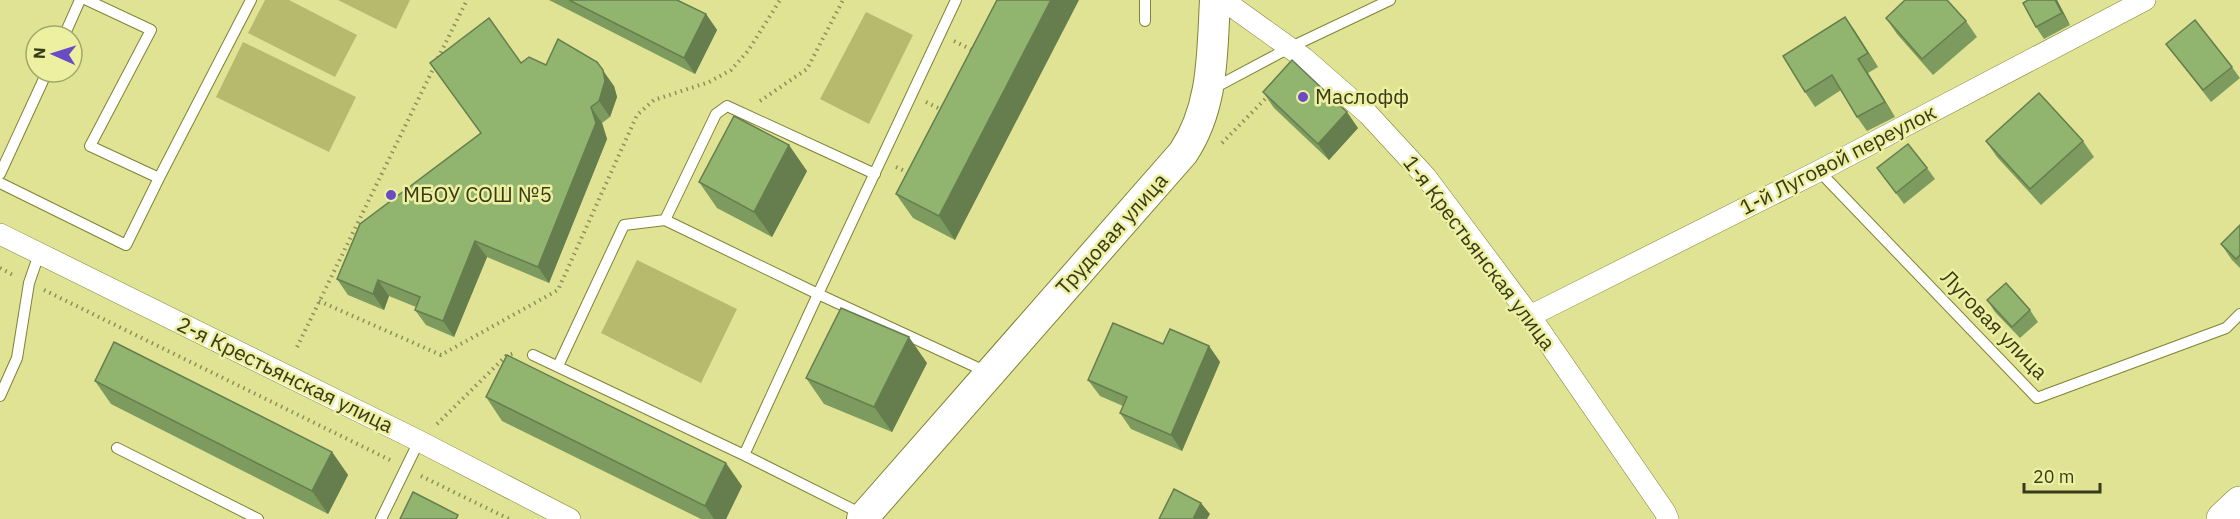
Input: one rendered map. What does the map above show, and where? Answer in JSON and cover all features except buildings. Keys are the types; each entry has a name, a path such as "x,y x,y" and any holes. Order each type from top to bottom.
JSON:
{"highway":[{"path":"2223,519 2240,503"}],"main road":[{"name":"Трудовая улица","path":"864,517 1184,153 1200,122 1208,90 1215,0"}],"street":[{"name":"1-я Крестьянская улица","path":"1223,0 1291,47 1368,114 1426,177 1530,316 1668,519"},
{"name":"1-й Луговой переулок","path":"1530,316 1819,171 2145,0"},
{"name":"2-я Крестьянская улица","path":"0,234 419,441 570,519"}],"lane":[{"path":"69,24 80,0"},
{"path":"87,0 151,30 90,146 159,178"},
{"path":"0,183 126,245 251,0"},
{"path":"744,454 956,0"},
{"path":"1145,0 1145,21"},
{"path":"1208,90 1390,0"},
{"path":"0,174 41,84"},
{"path":"665,220 716,114 727,106 875,174"},
{"name":"Луговая улица","path":"1819,171 2037,398 2226,328 2240,314"},
{"path":"558,366 624,225 665,220 989,373"},
{"path":"0,396 17,358 29,283 39,254"},
{"path":"533,355 744,454 864,517"},
{"path":"381,519 419,441"},
{"path":"117,448 258,519"}],"path":[{"path":"297,347 467,0"},
{"path":"319,301 441,355 558,290 638,115 654,100 709,82 731,70 748,51 780,0"},
{"path":"759,101 807,69 843,0"},
{"path":"941,34 983,56"},
{"path":"912,94 953,116"},
{"path":"882,159 920,180"},
{"path":"0,268 509,519"},
{"path":"419,441 506,356 522,350 533,355"}],"green space":[{"path":"265,0 289,0 357,35 335,77 248,33"},
{"path":"338,0 410,0 396,29"},
{"path":"866,12 913,35 869,124 820,99"},
{"path":"243,42 356,97 329,152 216,97"},
{"path":"637,260 737,309 701,383 601,333"}],"place":[{"name":"Маслофф","path":"1303,97"},
{"name":"МБОУ СОШ №5","path":"391,195"}]}
